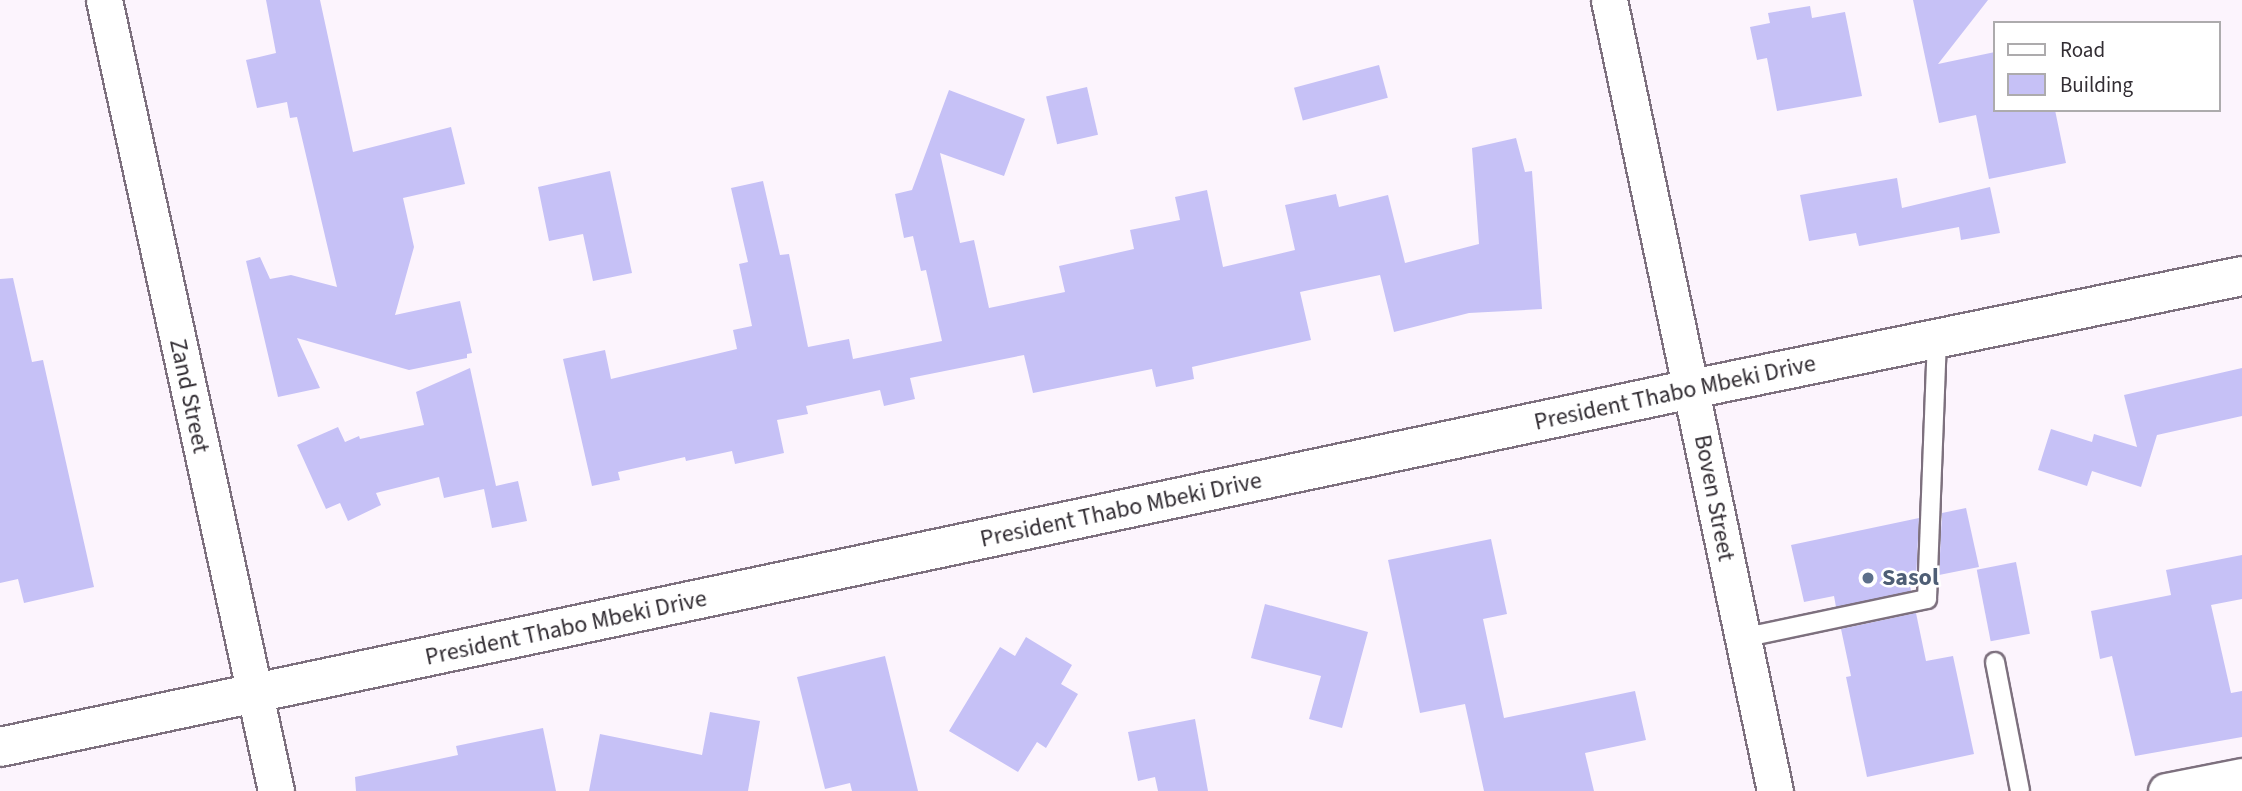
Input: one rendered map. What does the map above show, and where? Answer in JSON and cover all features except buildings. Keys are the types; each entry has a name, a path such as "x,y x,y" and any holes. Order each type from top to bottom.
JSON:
{"street":[{"name":"Zand Street","path":"104,0 276,791"},
{"name":"Boven Street","path":"1609,0 1775,791"},
{"name":"President Thabo Mbeki Drive","path":"0,747 1692,388 2242,276"},
{"path":"2166,791 2242,776"}],"lane":[{"path":"1742,638 1927,599 1937,339"},
{"path":"1995,662 2020,791"}],"place":[{"name":"Sasol","path":"1868,578"}]}
